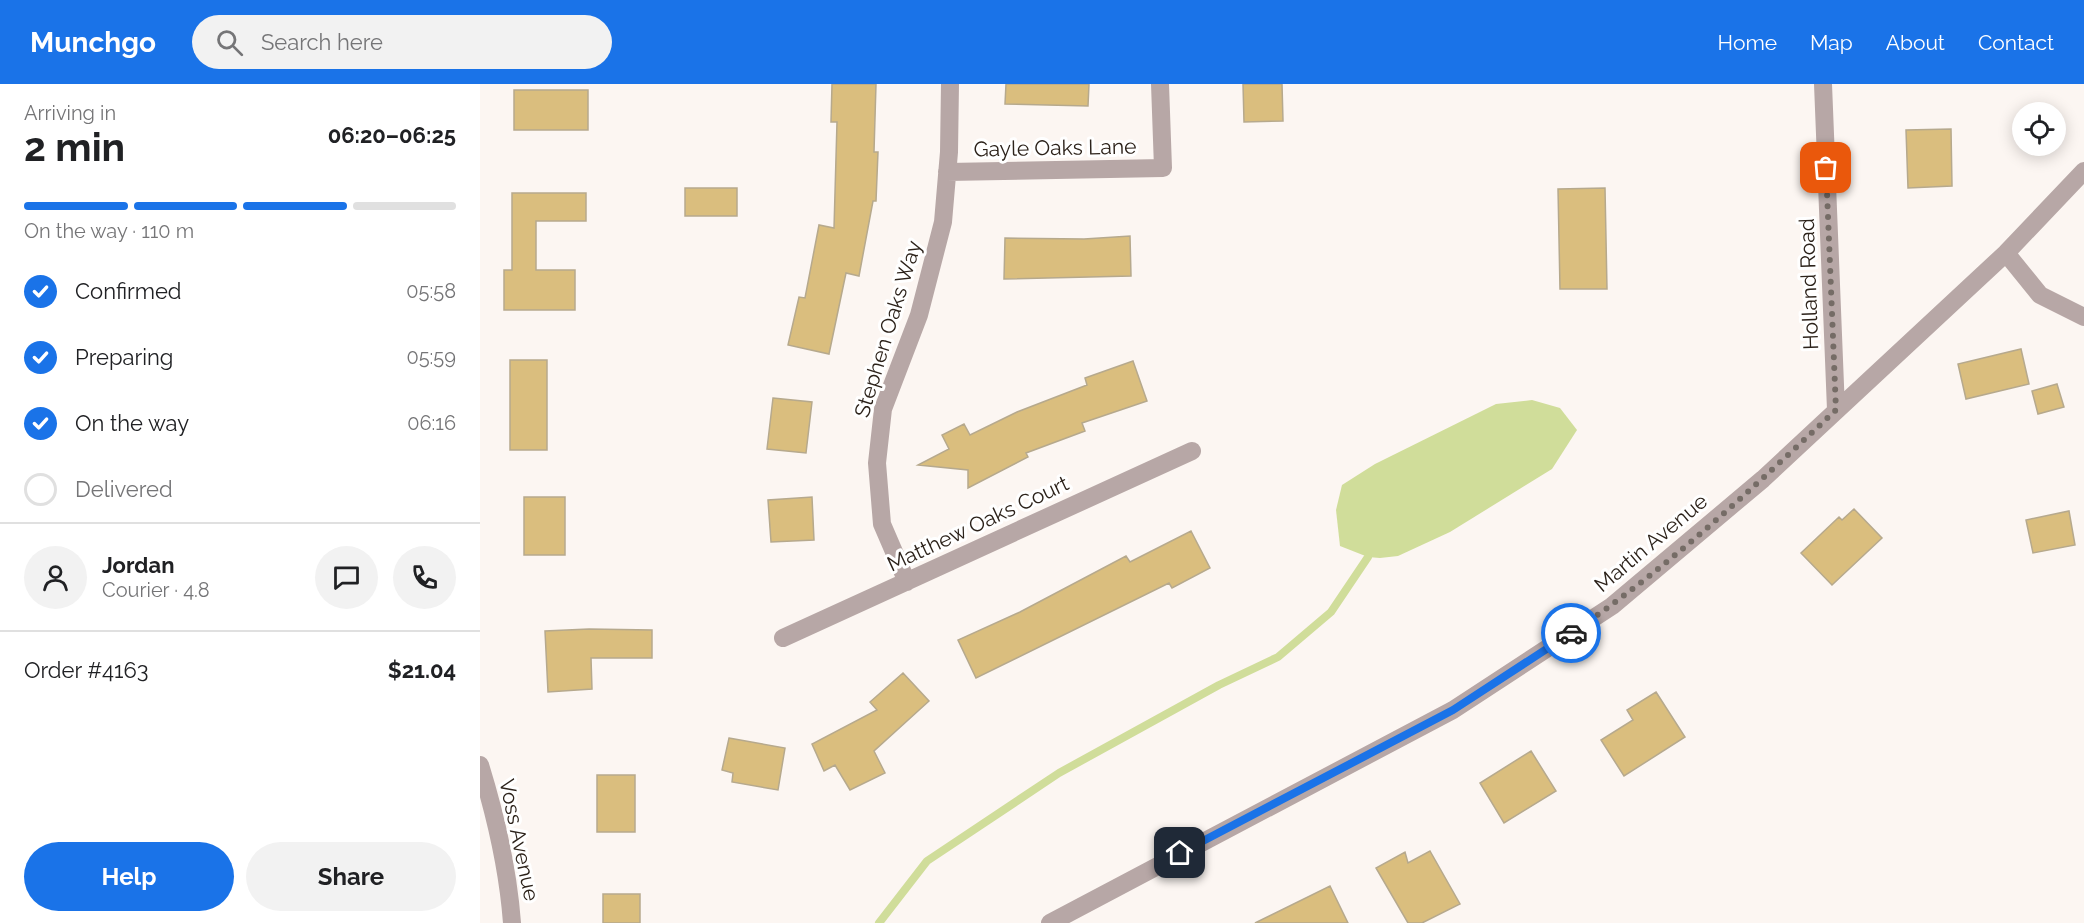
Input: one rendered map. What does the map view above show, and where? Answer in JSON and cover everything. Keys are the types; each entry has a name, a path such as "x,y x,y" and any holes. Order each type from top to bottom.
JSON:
{"street":[{"name":"Stephen Oaks Way","path":"907,582 882,524 877,463 883,409 919,315 943,222 950,84"},
{"name":"Gayle Oaks Lane","path":"947,172 1163,168 1160,84"},
{"name":"Holland Road","path":"1823,84 1836,410"},
{"name":"Martin Avenue","path":"1050,923 1453,710 1612,606 1764,479 2006,253 2084,171"},
{"path":"2006,253 2040,295 2084,317"},
{"name":"Matthew Oaks Court","path":"783,639 1192,451"},
{"name":"Voss Avenue","path":"480,765 491,801 509,884 512,923"}],"shaded area":[{"path":"1532,400 1560,408 1577,430 1552,469 1450,532 1398,556 1368,557 1340,546 1336,510 1342,485 1375,464 1496,404"}],"building":[{"path":"832,84 876,84 874,152 878,152 876,201 873,201 859,276 846,273 829,354 788,345 799,297 805,298 819,225 834,228 837,122 831,122"},
{"path":"1006,84 1089,84 1088,106 1005,104"},
{"path":"1243,84 1282,84 1283,121 1244,122"},
{"path":"514,90 588,90 588,130 514,130"},
{"path":"1951,129 1952,186 1908,188 1906,130"},
{"path":"685,188 737,188 737,216 685,216"},
{"path":"1605,188 1607,289 1560,289 1558,189"},
{"path":"512,193 586,193 586,221 536,221 536,270 575,270 575,310 504,310 504,270 512,270"},
{"path":"1130,236 1131,276 1004,279 1005,238 1084,239"},
{"path":"2021,349 2029,384 1966,399 1958,364"},
{"path":"510,360 547,360 547,450 510,450"},
{"path":"1133,361 1147,401 1082,423 1085,431 1026,453 1028,457 968,488 968,470 918,465 949,449 942,435 964,424 970,435 1017,412 1087,385 1085,378"},
{"path":"2057,384 2064,407 2038,414 2032,391"},
{"path":"773,398 812,402 806,453 767,449"},
{"path":"524,497 565,497 565,555 524,555"},
{"path":"812,497 814,540 771,542 768,500"},
{"path":"1854,509 1882,538 1832,585 1801,553 1839,517 1842,520"},
{"path":"2069,511 2075,545 2033,553 2026,520"},
{"path":"1191,531 1210,568 1172,588 1169,583 976,678 958,640 1020,612 1126,556 1130,562"},
{"path":"652,630 652,658 591,658 592,689 548,692 545,631"},
{"path":"903,673 929,701 874,751 885,773 850,790 835,765 824,771 812,744 877,710 870,702"},
{"path":"1656,692 1685,737 1624,776 1601,740 1633,720 1627,710"},
{"path":"729,738 785,748 778,790 732,782 733,773 722,770"},
{"path":"1531,751 1556,791 1504,823 1480,783"},
{"path":"597,775 635,775 635,832 597,832"},
{"path":"1430,851 1460,904 1422,923 1408,923 1376,868 1405,852 1408,863"},
{"path":"1330,886 1348,923 1255,923"},
{"path":"603,894 640,894 640,923 603,923"}],"waterway":[{"path":"879,923 927,861 1059,773 1219,685 1278,657 1331,612 1368,557"}],"way so far":[{"path":"1571,633 1612,606 1764,479 1836,410 1826,168"}],"route":[{"path":"1180,853 1453,710 1571,633"}]}
